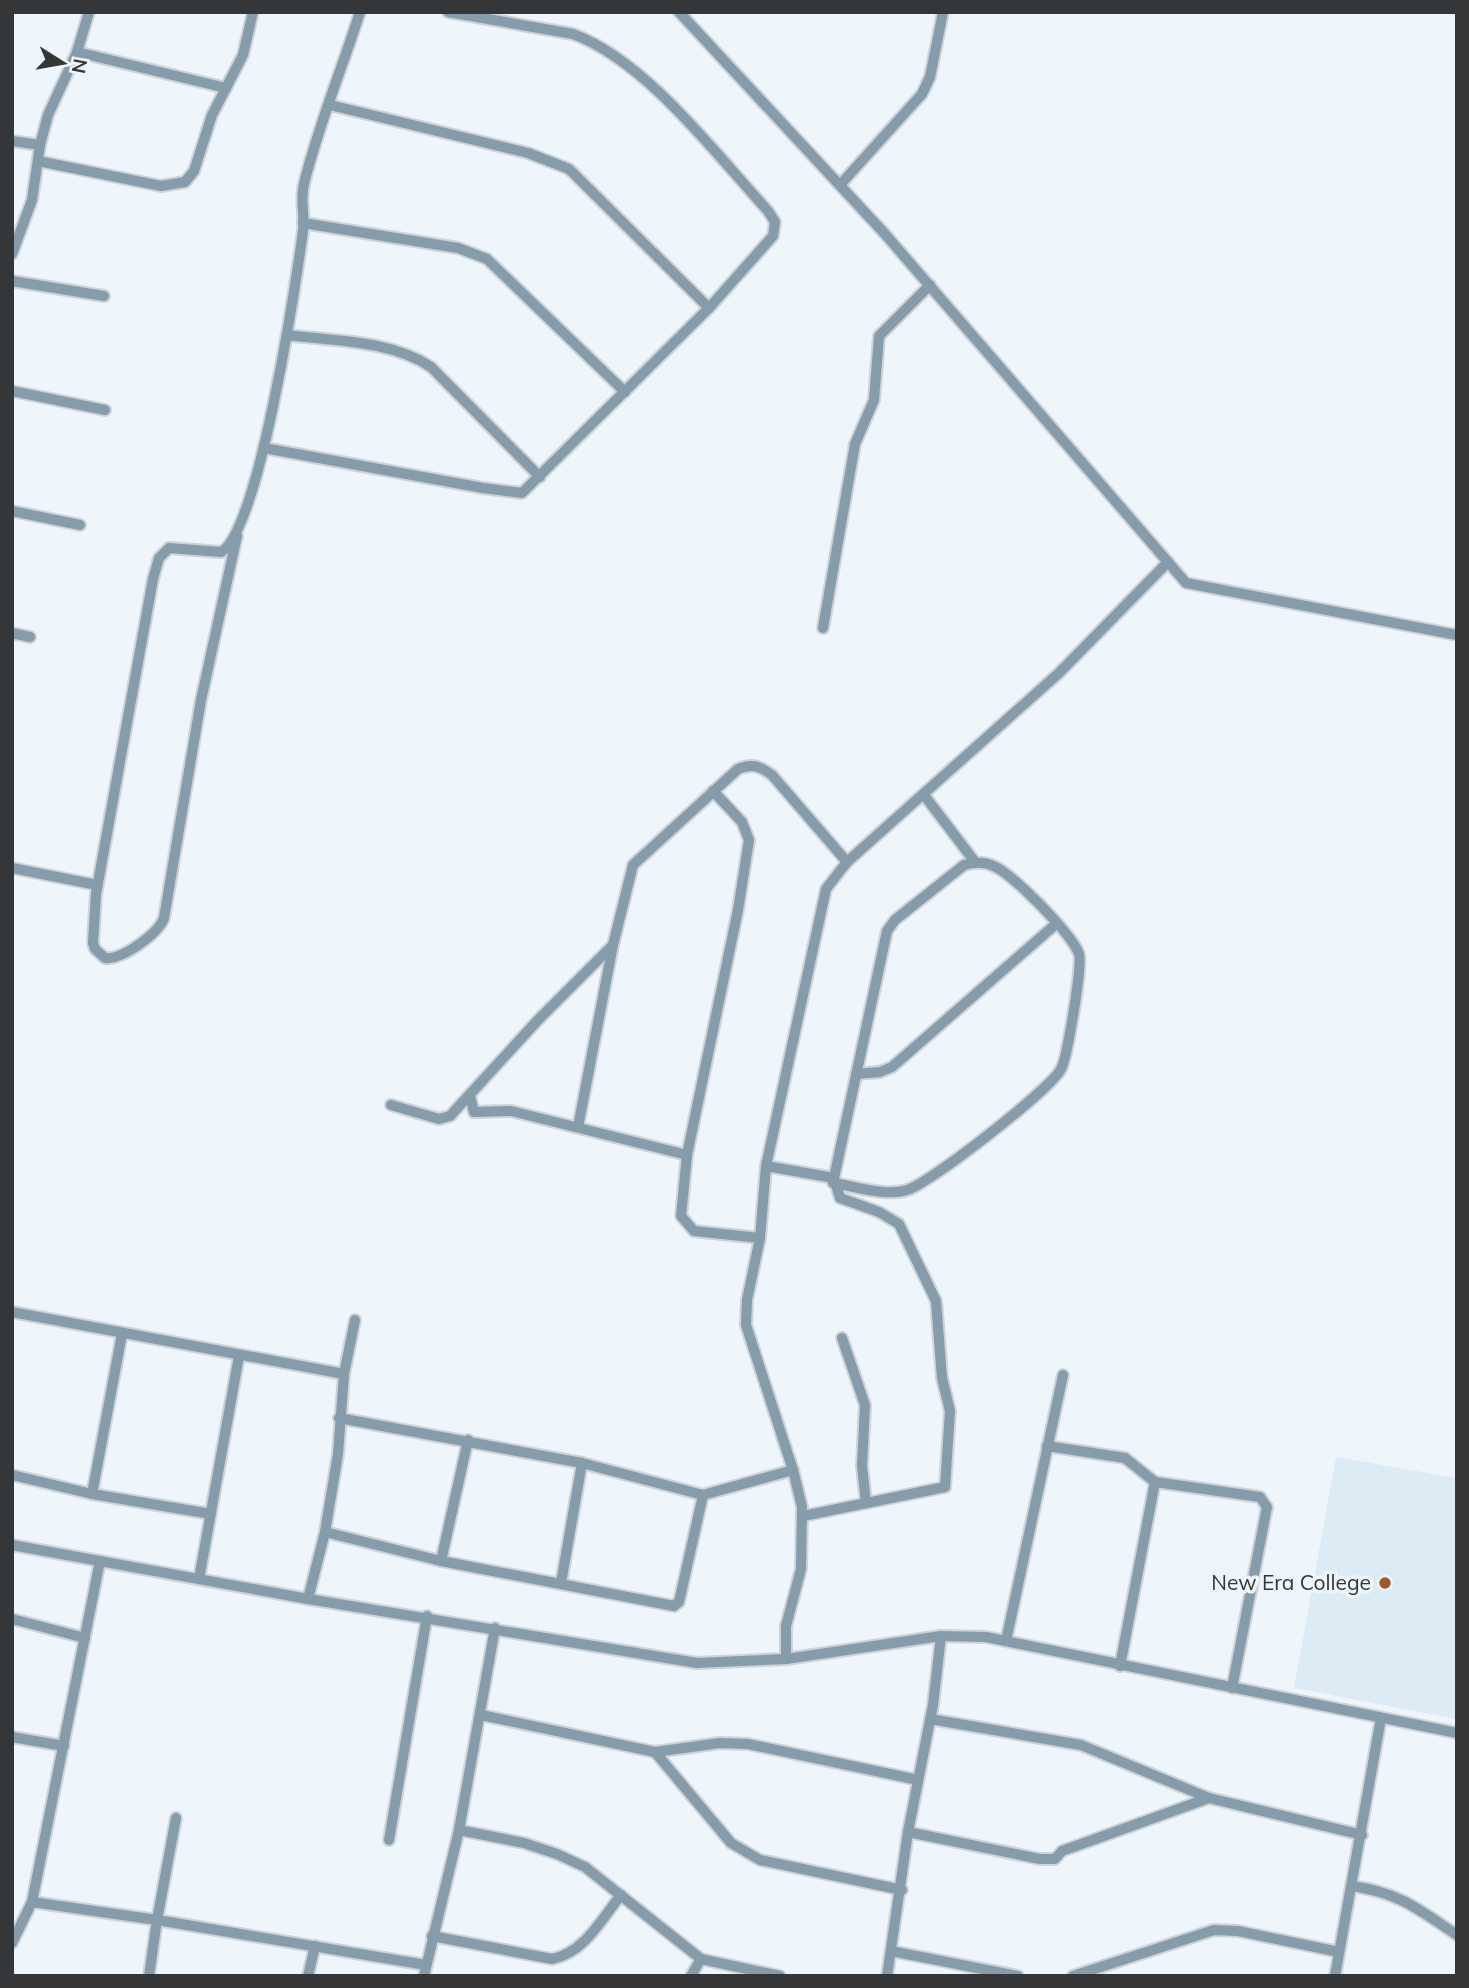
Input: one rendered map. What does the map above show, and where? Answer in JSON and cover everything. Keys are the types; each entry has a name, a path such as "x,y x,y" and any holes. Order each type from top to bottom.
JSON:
{"street":[{"path":"12,254 32,200 40,145 48,115 77,52 89,12"},
{"path":"38,161 161,186 185,183 194,171 212,115 243,55 253,12"},
{"path":"237,536 221,552 175,546 159,558 145,618 97,885 93,943 101,956 110,959 121,955 162,923 201,700 237,536 264,447 287,334 303,223 304,183 360,12"},
{"path":"264,447 515,494 522,493 709,308 774,236 775,222 768,211 650,84 592,41 554,29 448,12"},
{"path":"679,12 930,285 1186,583 1457,635"},
{"path":"840,185 922,94 930,77 943,12"},
{"path":"77,52 226,88"},
{"path":"330,105 528,153 569,169 709,308"},
{"path":"12,141 40,145"},
{"path":"303,223 458,248 487,259 625,392"},
{"path":"12,281 104,296"},
{"path":"824,628 855,444 874,400 879,336 930,285"},
{"path":"287,334 395,350 415,357 431,367 540,477"},
{"path":"12,391 105,410"},
{"path":"12,511 80,525"},
{"path":"786,1659 786,1626 801,1569 803,1516 793,1470 746,1325 747,1300 760,1238 766,1166 826,889 847,862 1059,673 1168,562"},
{"path":"12,633 30,637"},
{"path":"578,1127 613,945 633,865 738,769 748,765 764,769 772,775 847,862"},
{"path":"713,791 742,822 749,840 738,910 687,1155 681,1216 694,1231 760,1238"},
{"path":"924,794 975,862"},
{"path":"766,1166 833,1180 898,1192 909,1190 998,1128 1058,1073 1063,1066 1081,961 1079,951 1042,905 1001,868 975,862 952,873 895,920 887,931 833,1180 840,1199 892,1217 906,1237 936,1301 942,1378 950,1411 945,1487 803,1516"},
{"path":"12,868 97,885"},
{"path":"856,1074 880,1072 892,1067 1055,924"},
{"path":"391,1105 444,1119 470,1096 538,1020 613,945"},
{"path":"470,1096 474,1112 511,1111 687,1155"},
{"path":"13,1314 344,1374"},
{"path":"308,1599 325,1532 337,1463 344,1374 355,1320"},
{"path":"92,1494 122,1334"},
{"path":"842,1338 865,1405 862,1466 866,1503"},
{"path":"200,1579 239,1356"},
{"path":"1006,1642 1063,1375"},
{"path":"340,1418 582,1463 703,1496 793,1470"},
{"path":"441,1561 468,1440"},
{"path":"1047,1446 1125,1458 1155,1482 1260,1497 1266,1503 1232,1688"},
{"path":"561,1583 582,1463"},
{"path":"12,1475 92,1494 211,1514"},
{"path":"1120,1666 1155,1482"},
{"path":"325,1532 441,1561 676,1606 703,1496"},
{"path":"12,1545 308,1599 427,1616 697,1662 786,1659 941,1636 976,1636 1457,1733"},
{"path":"13,1938 32,1902 100,1561"},
{"path":"389,1840 427,1616"},
{"path":"12,1619 85,1638"},
{"path":"32,1902 315,1946 425,1970 459,1830 495,1628"},
{"path":"887,1976 902,1890 908,1832 930,1719 941,1636"},
{"path":"481,1715 655,1752 720,1743 748,1744 918,1780"},
{"path":"1335,1976 1381,1718"},
{"path":"930,1719 1081,1745 1209,1798 1362,1835"},
{"path":"12,1737 64,1746"},
{"path":"655,1752 731,1843 744,1853 760,1860 902,1890"},
{"path":"908,1832 1040,1859 1055,1859 1062,1851 1209,1798"},
{"path":"149,1976 177,1818"},
{"path":"459,1830 524,1843 557,1854 585,1867 701,1959 780,1976"},
{"path":"1352,1886 1389,1893 1403,1899 1457,1935"},
{"path":"432,1936 552,1959 566,1956 578,1949 621,1895"},
{"path":"1073,1976 1214,1930 1238,1931 1339,1952"},
{"path":"308,1976 315,1946"},
{"path":"891,1951 1018,1976"},
{"path":"691,1976 701,1959"}],"shaded area":[{"name":"New Era College","path":"1336,1457 1457,1478 1457,1719 1294,1688"}],"place":[{"name":"New Era College","path":"1385,1583"}]}
